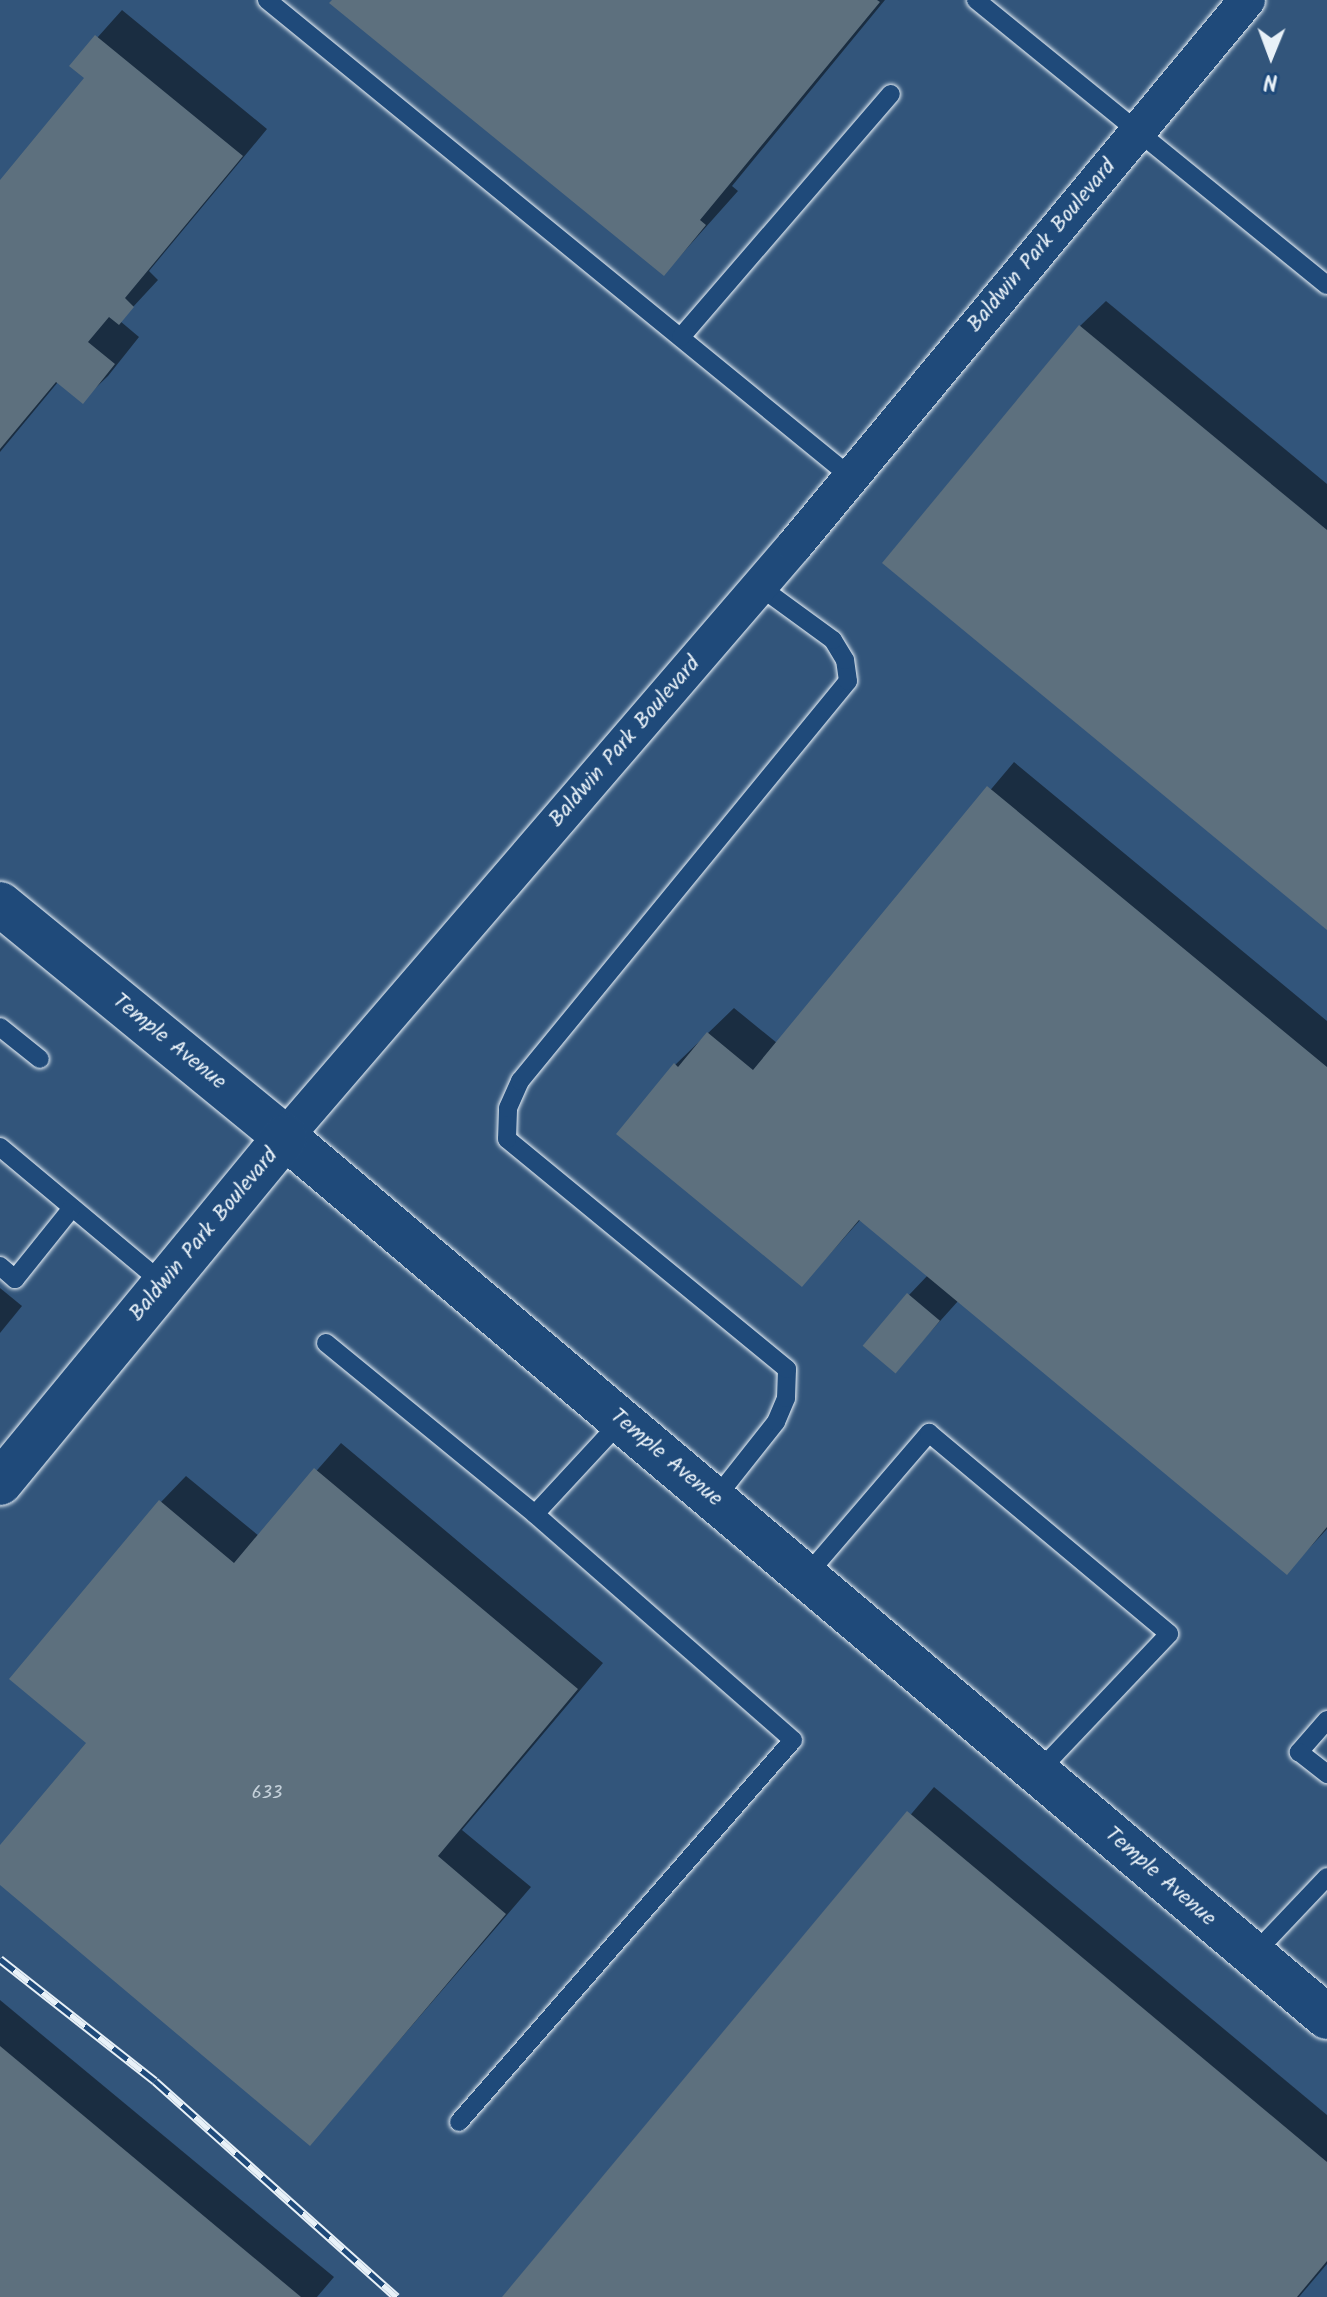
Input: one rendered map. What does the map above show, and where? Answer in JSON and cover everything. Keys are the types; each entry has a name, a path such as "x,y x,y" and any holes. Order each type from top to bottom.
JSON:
{"main road":[{"name":"Temple Avenue","path":"0,904 285,1137 1327,2017"},
{"name":"Baldwin Park Boulevard","path":"0,1483 285,1137"}],"street":[{"name":"Baldwin Park Boulevard","path":"285,1137 759,586 1247,0"}],"lane":[{"path":"267,0 851,477"},
{"path":"976,0 1135,133 1327,285"},
{"path":"681,337 891,94"},
{"path":"715,1499 776,1422 786,1398 787,1369 507,1139 508,1108 520,1081 848,681 845,660 833,640 759,586"},
{"path":"0,1027 40,1059"},
{"path":"0,1147 164,1284"},
{"path":"0,1266 15,1279 71,1209"},
{"path":"326,1343 535,1514 793,1740 459,2122"},
{"path":"535,1514 621,1421"},
{"path":"806,1576 929,1433 1169,1634 1039,1771"},
{"path":"1327,1720 1299,1752 1327,1774"},
{"path":"1252,1956 1327,1877"}],"shaded area":[{"path":"0,0 1327,0 1327,2297 0,2297"}],"building":[{"path":"332,0 880,2 700,220 706,225 664,276 329,3"},
{"path":"95,35 243,156 125,298 134,307 119,325 109,317 88,342 115,364 83,404 56,382 0,449 0,180 84,78 69,66"},
{"path":"1079,325 1327,530 1327,930 882,563"},
{"path":"987,786 1327,1067 1327,1527 1287,1575 859,1220 802,1287 616,1134 674,1063 678,1067 707,1032 753,1070"},
{"path":"907,1293 940,1321 896,1373 863,1346"},
{"path":"314,1468 578,1689 438,1856 506,1914 310,2146 0,1885 0,1845 86,1743 9,1679 159,1500 234,1563"},
{"path":"907,1811 1327,2162 1327,2261 1297,2297 502,2297"},
{"path":"0,2046 301,2297 0,2297"}],"railway":[{"path":"0,1959 155,2081 397,2297"}]}
